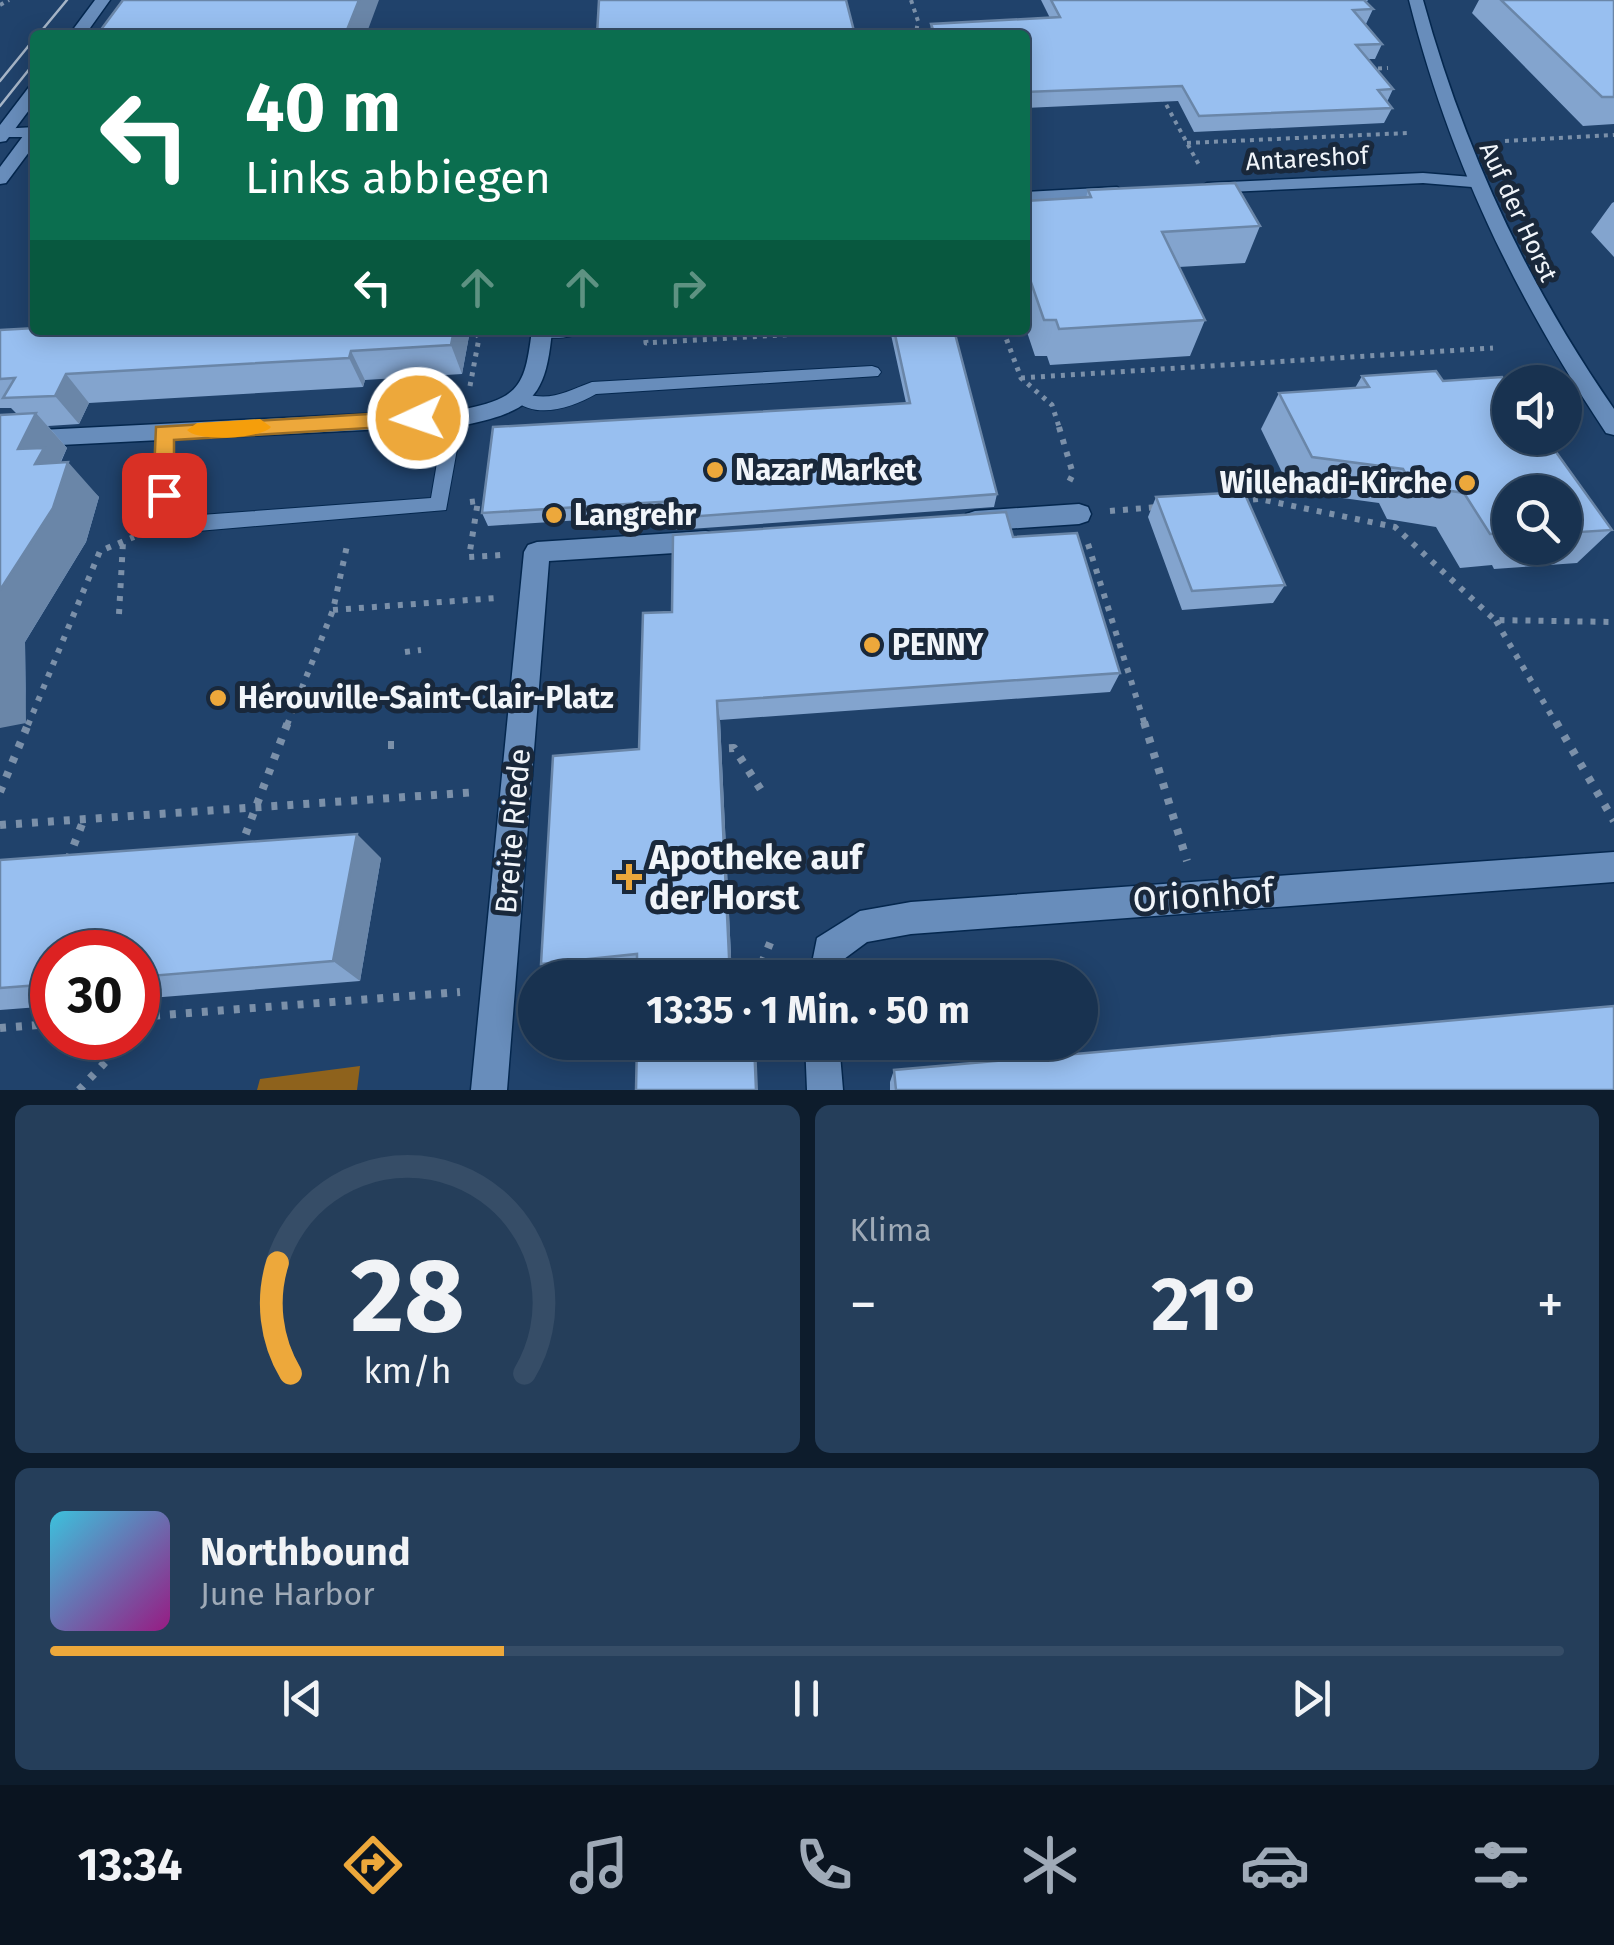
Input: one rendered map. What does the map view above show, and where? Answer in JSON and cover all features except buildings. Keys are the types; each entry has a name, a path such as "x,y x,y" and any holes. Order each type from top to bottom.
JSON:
{"street":[{"path":"81,30 104,0"},
{"name":"Auf der Horst","path":"1416,0 1439,88 1472,182 1544,322 1614,427"},
{"path":"2,135 30,97"},
{"path":"2,135 30,132"},
{"path":"0,179 30,139"},
{"name":"Antareshof","path":"1203,188 1423,178 1472,182"},
{"path":"1030,198 1140,192"},
{"path":"0,440 500,411 522,399 538,378 542,335"},
{"path":"959,522 1068,514"},
{"path":"537,552 727,539"},
{"name":"Breite Riede","path":"490,1090 537,552"},
{"name":"Orionhof","path":"828,960 829,950 860,927 910,918 1198,894 1614,867"},
{"path":"823,1060 825,1090"}],"lane":[{"path":"522,399 539,406 568,403 592,388 872,372"},
{"path":"164,432 163,526 439,505 460,416"}],"path":[{"path":"0,5 9,0"},
{"path":"911,0 918,21 917,30"},
{"path":"1369,69 1388,68"},
{"path":"1162,95 1187,143 1203,188"},
{"path":"1187,143 1408,133"},
{"path":"1505,141 1614,135"},
{"path":"460,416 477,335"},
{"path":"646,335 646,342 774,335"},
{"path":"1005,335 1021,378 1052,404 1072,474 1068,514 1198,894"},
{"path":"1021,378 1493,348"},
{"path":"1220,502 1259,499 1395,527 1495,620 1614,820"},
{"path":"478,501 469,558 537,552"},
{"path":"1068,514 1161,507"},
{"path":"238,854 333,610 355,510"},
{"path":"0,792 100,551 163,526"},
{"path":"119,614 123,542"},
{"path":"333,610 533,596"},
{"path":"1495,620 1614,622"},
{"path":"405,652 421,650"},
{"path":"388,745 404,745"},
{"path":"698,750 734,748 763,793"},
{"path":"0,825 516,790"},
{"path":"66,866 84,820"},
{"path":"763,960 772,938"},
{"path":"160,1016 501,988"},
{"path":"0,1028 30,1026"},
{"path":"80,1090 108,1060"}],"shaded area":[{"path":"360,1066 357,1090 257,1090 260,1079"}],"tram line":[{"path":"42,30 67,0"},
{"path":"0,81 30,44"},
{"path":"0,106 30,68"}],"slow traffic":[{"path":"197,430 260,427"}],"place":[{"name":"Nazar Market","path":"715,470"},
{"name":"Willehadi-Kirche","path":"1467,483"},
{"name":"Langrehr","path":"554,515"},
{"name":"PENNY","path":"872,645"},
{"name":"Hérouville-Saint-Clair-Platz","path":"218,698"},
{"name":"Apotheke auf der Horst","path":"629,877"}],"route":[{"path":"164,495 164,432 418,418"}]}
